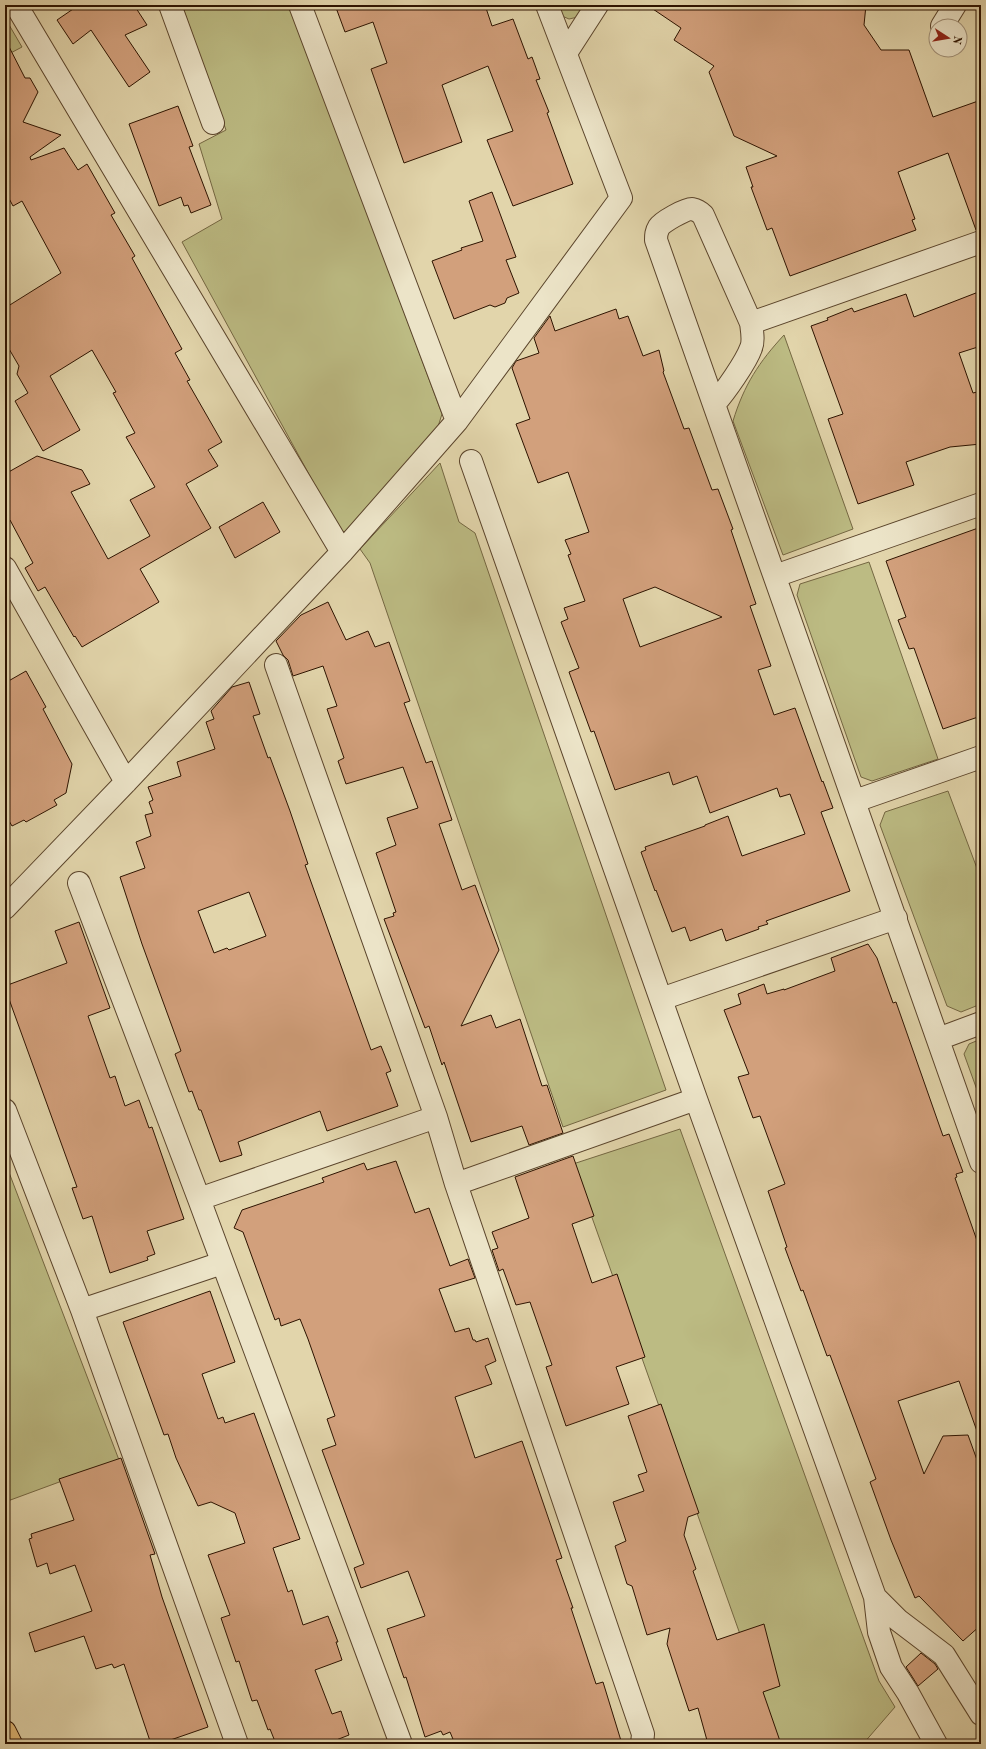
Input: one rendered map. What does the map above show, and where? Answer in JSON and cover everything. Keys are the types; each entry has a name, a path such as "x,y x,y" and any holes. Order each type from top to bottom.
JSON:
{"main road":[{"path":"5,1732 11,1744"}],"street":[{"path":"16,5 342,552"},
{"path":"170,5 213,123"},
{"path":"300,5 457,421"},
{"path":"5,908 126,782 342,552 457,421 621,198 547,5"},
{"path":"566,53 597,5"},
{"path":"947,18 955,5"},
{"path":"715,403 723,394 752,347 753,335 751,323 703,215 698,211 685,210 660,226 656,233 656,240 715,403 981,1162"},
{"path":"751,323 981,242"},
{"path":"471,461 696,1099 875,1597 879,1632 891,1668 908,1693 936,1744"},
{"path":"775,576 981,504"},
{"path":"5,568 126,782"},
{"path":"276,665 436,1117 456,1184 643,1734 642,1744"},
{"path":"855,801 981,757"},
{"path":"79,882 199,1199 401,1744"},
{"path":"661,999 896,918"},
{"path":"938,1039 981,1023"},
{"path":"456,1184 696,1099"},
{"path":"5,1110 82,1310 237,1744"},
{"path":"199,1199 436,1117"},
{"path":"82,1310 222,1262"},
{"path":"875,1597 898,1620 944,1655 981,1714"}],"shaded area":[{"path":"182,5 290,5 442,414 436,433 347,532 340,531 182,242 222,219 199,144 226,130"},
{"path":"558,5 586,5 578,17 569,19 562,16"},
{"path":"5,18 22,47 5,56"},
{"path":"784,335 853,529 783,555 733,421 747,385 767,355"},
{"path":"440,463 459,522 475,533 666,1090 563,1127 370,563 360,549"},
{"path":"869,562 938,759 872,781 861,777 797,595 800,584"},
{"path":"948,791 981,879 981,1004 961,1012 947,1006 880,825 885,812"},
{"path":"981,1039 981,1101 964,1054 969,1044"},
{"path":"680,1129 879,1681 895,1707 863,1744 779,1744 573,1164"},
{"path":"5,1162 119,1460 5,1502"}],"building":[{"path":"75,5 134,5 147,25 125,35 150,72 129,87 91,30 73,44 57,20 76,7"},
{"path":"335,5 485,5 492,26 513,19 528,59 532,57 540,79 536,80 549,112 547,113 573,184 513,206 487,140 513,131 488,66 442,85 462,142 404,163 371,69 387,63 373,22 345,32"},
{"path":"647,5 866,5 864,25 881,50 909,50 933,117 981,100 981,230 976,230 948,153 898,172 915,219 912,220 916,230 790,276 772,228 767,230 751,187 753,187 746,167 777,156 734,136 709,72 714,66 674,40 681,28"},
{"path":"5,39 25,78 30,78 38,92 23,122 61,135 30,157 31,160 64,148 78,170 87,164 115,213 111,215 135,256 132,258 182,349 175,353 190,380 187,381 222,442 208,450 218,466 186,484 211,528 140,569 159,602 82,647 75,636 74,637 45,587 38,591 25,568 33,563 10,520 5,517 5,474 37,456 82,470 90,484 71,492 108,559 150,536 130,500 155,487 126,437 135,433 113,393 116,392 92,350 50,376 80,430 43,451 15,401 28,393 17,374 19,366 5,342 5,308 61,273 22,201 13,206 5,191"},
{"path":"178,106 193,146 189,147 211,205 191,213 188,205 184,206 181,197 159,206 129,124"},
{"path":"492,192 516,257 506,260 519,293 507,298 505,303 495,307 490,305 454,319 432,261 462,250 461,248 483,241 469,201"},
{"path":"981,291 981,346 959,353 973,393 981,391 981,444 950,447 906,462 914,485 858,504 828,419 843,414 811,326 828,320 827,318 852,308 854,312 906,294 914,317"},
{"path":"616,309 619,319 628,316 643,356 659,350 663,372 684,429 689,428 712,490 718,489 733,529 731,530 756,604 750,606 771,666 758,670 774,715 795,708 833,808 821,812 850,891 766,921 768,924 758,927 759,929 726,941 722,929 690,941 685,927 672,932 641,852 646,850 645,847 705,826 728,816 742,856 805,834 790,794 780,797 777,788 710,813 697,776 673,785 669,772 615,790 594,731 591,732 569,672 579,668 561,622 568,619 564,608 585,601 568,555 571,554 565,540 589,532 568,472 538,483 516,424 530,419 512,368 516,361 539,353 534,338 550,316 555,331","holes":["655,587 722,617 640,647 623,599"]},
{"path":"263,502 280,532 235,558 219,527"},
{"path":"981,527 981,716 943,729 914,648 909,649 898,620 906,617 886,561"},
{"path":"328,602 346,640 368,631 375,647 389,642 410,701 404,703 426,763 432,761 452,820 439,824 462,890 475,885 499,950 461,1026 491,1015 496,1028 520,1019 542,1086 547,1085 563,1133 529,1145 522,1126 471,1142 444,1062 442,1065 429,1026 425,1028 384,919 394,916 393,913 396,912 376,853 396,845 387,818 418,808 403,767 346,784 338,761 344,758 327,709 337,706 323,666 293,676 288,660 283,655 276,641 301,615"},
{"path":"26,671 46,707 43,709 72,764 66,793 54,800 57,805 26,822 24,820 12,826 5,814 5,683"},
{"path":"249,682 260,714 253,716 268,758 270,757 290,811 308,864 305,865 371,1050 381,1046 391,1071 386,1073 398,1106 327,1131 320,1111 238,1142 242,1155 220,1162 201,1110 199,1110 192,1091 189,1092 175,1054 181,1051 142,944 120,877 145,868 136,842 151,836 145,815 153,813 149,802 153,800 148,787 181,776 177,762 215,749 206,722 214,719 211,711 232,687","holes":["249,892 266,936 229,950 227,948 214,953 198,911"]},
{"path":"79,922 110,1008 88,1016 110,1078 115,1076 125,1106 139,1100 149,1128 152,1127 184,1219 147,1231 155,1254 147,1257 148,1260 110,1273 92,1216 83,1219 72,1188 77,1187 5,988 5,986 67,963 55,931"},
{"path":"868,944 877,958 893,1003 896,1002 943,1136 949,1134 963,1172 956,1174 957,1177 955,1178 981,1252 981,1433 978,1434 959,1381 898,1401 924,1474 943,1436 968,1435 981,1471 981,1625 963,1641 919,1596 915,1598 891,1540 870,1482 876,1479 830,1355 827,1356 803,1290 801,1291 785,1248 787,1247 768,1191 785,1184 760,1116 753,1118 738,1077 749,1074 724,1010 741,1004 738,994 764,984 767,994 784,990 835,971 831,958"},
{"path":"573,1156 594,1216 572,1224 592,1283 617,1274 645,1357 616,1367 629,1404 566,1426 546,1367 552,1365 530,1302 516,1305 503,1269 499,1271 492,1250 498,1248 492,1232 529,1218 515,1177"},
{"path":"396,1161 415,1213 429,1208 450,1266 468,1259 475,1278 439,1289 455,1332 469,1328 473,1340 476,1342 488,1338 496,1361 485,1366 492,1384 455,1397 475,1458 522,1441 562,1558 556,1560 573,1608 571,1608 596,1684 603,1682 622,1744 455,1744 450,1732 443,1735 441,1731 425,1737 406,1677 404,1678 387,1629 425,1616 408,1571 361,1588 354,1568 364,1564 322,1450 336,1445 327,1419 335,1416 308,1339 300,1319 281,1326 279,1318 275,1320 243,1232 234,1228 242,1210 324,1182 322,1178 364,1163 367,1170"},
{"path":"210,1291 235,1362 202,1374 218,1419 223,1417 225,1423 254,1413 300,1539 273,1548 288,1592 292,1590 303,1625 328,1616 338,1642 336,1642 342,1660 315,1670 332,1714 341,1711 349,1735 326,1744 276,1744 270,1729 268,1730 257,1700 252,1701 239,1661 236,1662 221,1618 230,1615 208,1555 245,1543 235,1513 211,1502 198,1506 176,1458 168,1434 164,1435 123,1322"},
{"path":"661,1404 699,1513 688,1517 684,1535 696,1569 693,1571 717,1640 764,1624 780,1686 763,1692 781,1744 708,1744 698,1708 689,1711 667,1644 670,1628 647,1635 632,1586 627,1584 615,1546 626,1541 613,1502 644,1491 638,1475 647,1472 628,1416"},
{"path":"121,1458 155,1554 150,1555 162,1597 208,1727 159,1744 151,1744 124,1664 114,1668 112,1664 96,1669 84,1636 35,1652 29,1633 92,1611 75,1565 50,1574 47,1563 37,1567 29,1539 32,1538 31,1534 74,1520 59,1479"},
{"path":"921,1653 935,1664 938,1669 918,1686 906,1667"}]}
